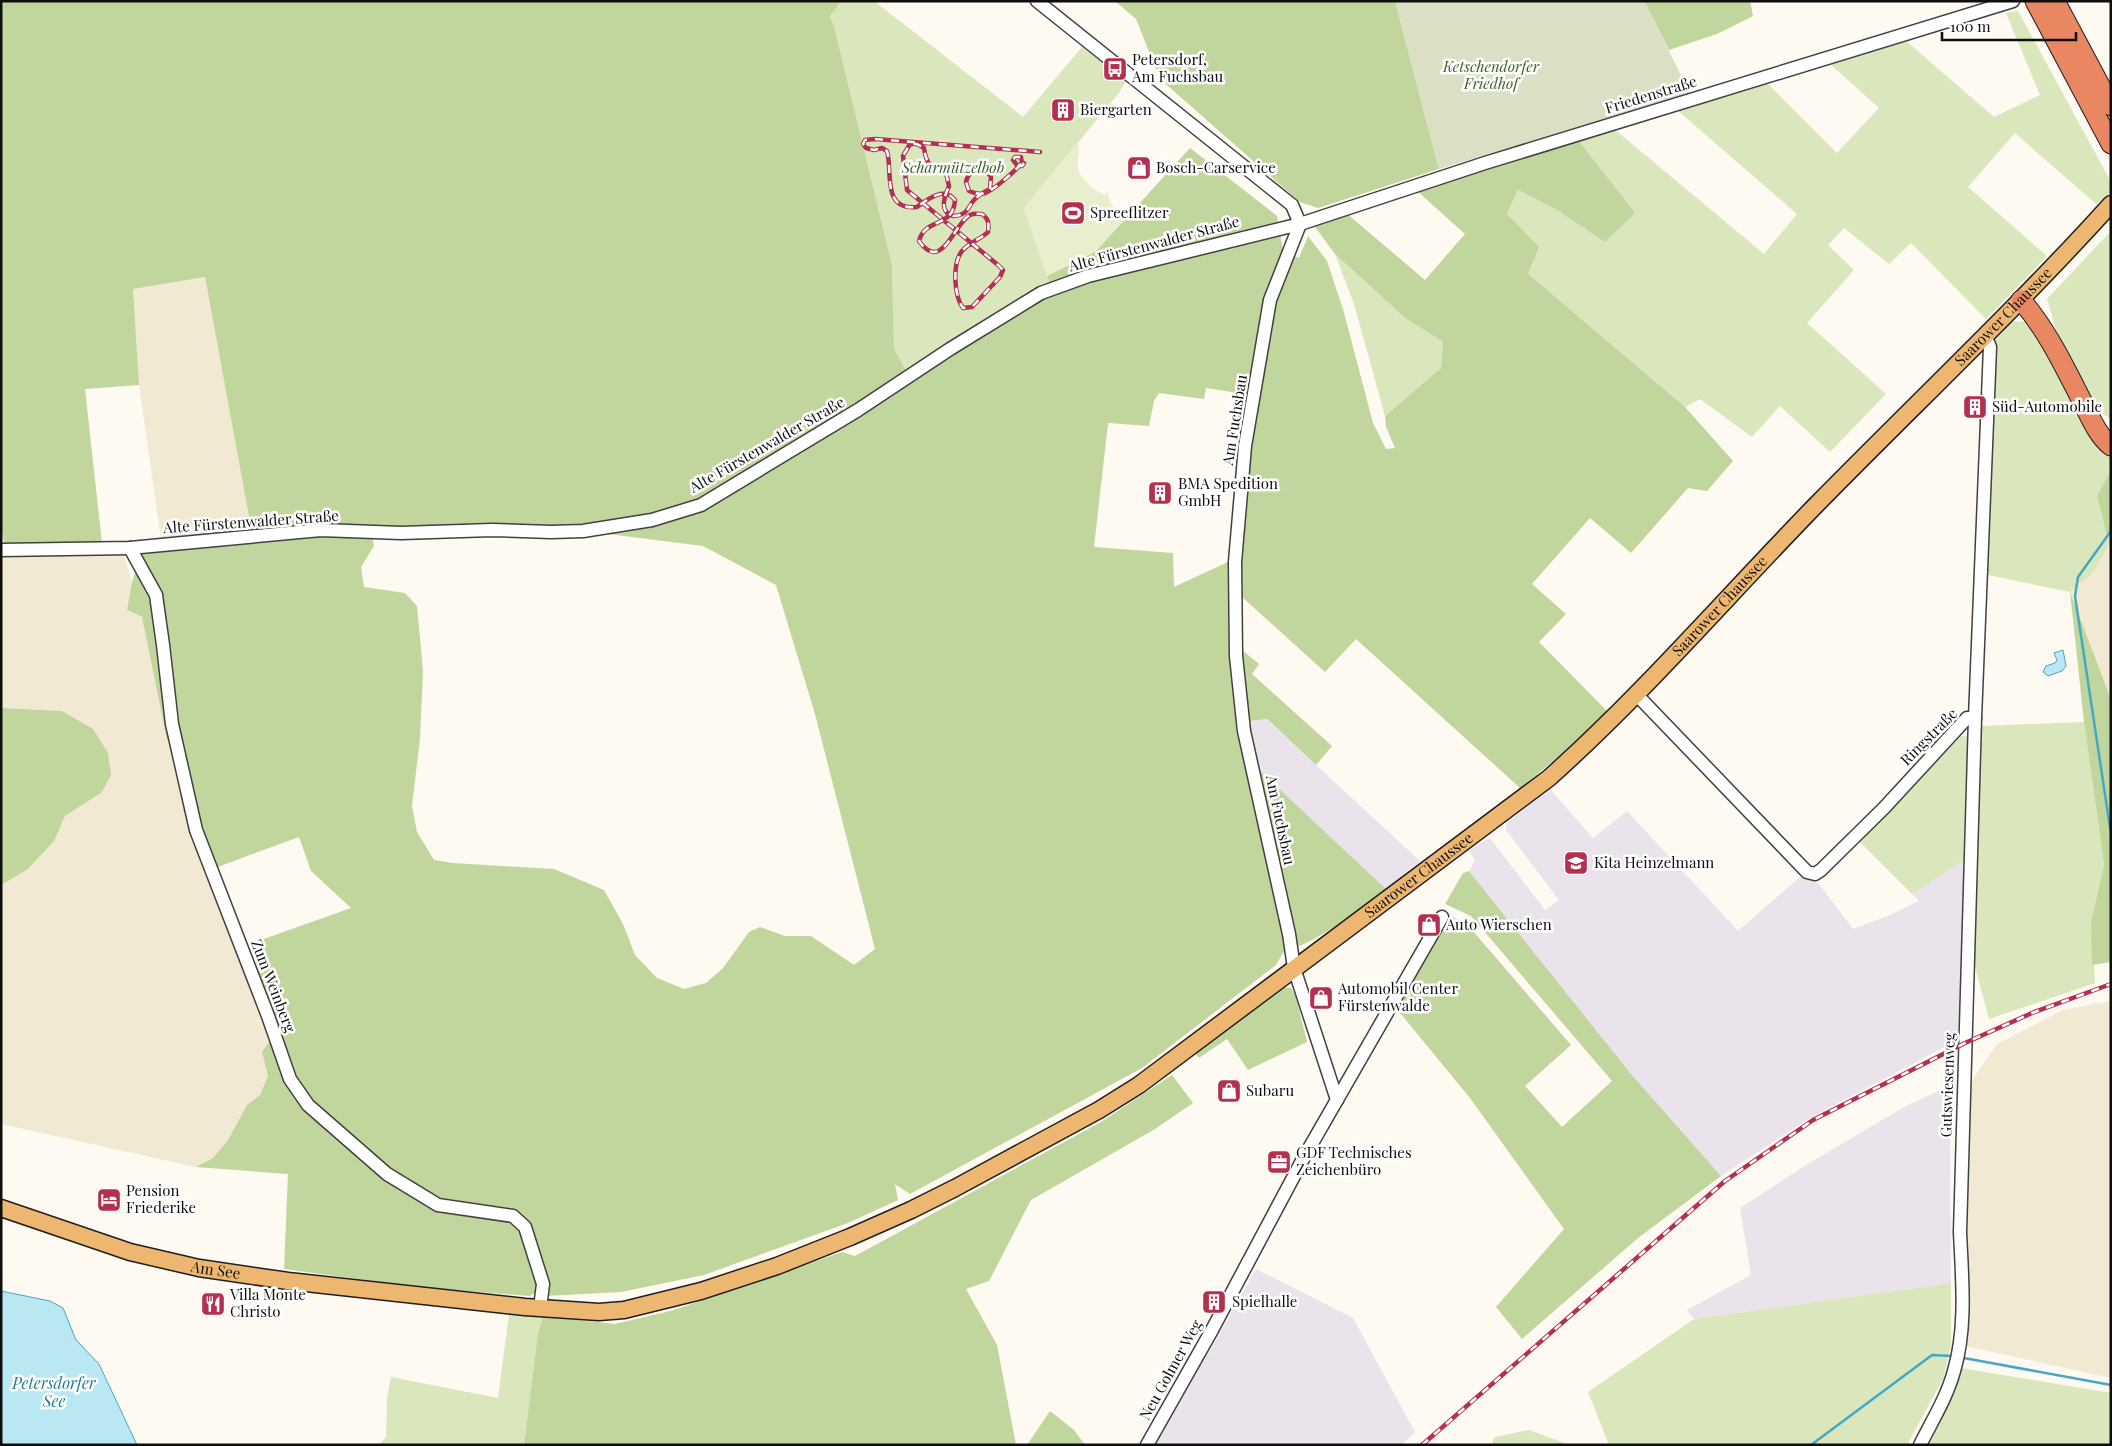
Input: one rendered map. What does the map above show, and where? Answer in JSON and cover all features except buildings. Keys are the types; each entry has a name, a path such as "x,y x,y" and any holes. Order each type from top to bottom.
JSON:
{"highway":[{"path":"2047,6 2111,106"},
{"path":"2047,6 2111,144"},
{"path":"2021,300 2035,316 2045,332 2096,427 2111,446"}],"main road":[{"name":"Saarower Chaussee","path":"533,1307 599,1312 624,1310 647,1306 701,1291 777,1266 911,1210 1099,1110 1139,1086 1549,778 1583,748 1817,504 2021,300 2111,204"},
{"name":"Am See","path":"1,1208 130,1252 199,1268 288,1281 533,1307"}],"street":[{"path":"1037,1 1292,205 1300,224"},
{"name":"Friedenstraße","path":"1300,224 1485,164 2013,1"},
{"name":"Alte Fürstenwalder Straße","path":"1,550 130,548 320,530 401,533 492,530 584,531 652,520 701,505 858,410 950,349 1041,293 1088,276 1300,224"},
{"name":"Am Fuchsbau","path":"1294,968 1291,943 1244,731 1236,656 1234,571 1245,446 1270,300 1300,224"},
{"name":"Ringstraße","path":"1636,694 1807,872 1814,874 1821,870 1884,808 1967,718 1975,718 1990,347 1985,335"},
{"name":"Zum Weinberg","path":"130,548 156,595 172,724 196,830 268,1016 290,1079 308,1104 387,1174 438,1205 513,1216 525,1228 543,1284 533,1307"},
{"name":"Gutswiesenweg","path":"1920,1445 1942,1403 1954,1372 1961,1340 1960,1232 1975,718"},
{"name":"Neu Golmer Weg","path":"1147,1445 1337,1100 1442,918"},
{"path":"1294,968 1337,1100"}],"shaded area":[{"path":"205,277 252,533 161,539 139,385 133,289"},
{"path":"2111,541 2111,699 2070,592 2093,573"},
{"path":"124,555 132,583 127,610 142,617 167,739 171,739 270,1040 262,1052 268,1076 260,1095 247,1105 228,1140 213,1158 196,1167 1,1124 1,885 28,869 54,841 65,816 78,806 62,711 1,708 1,556"},
{"path":"1266,719 1420,861 1386,889 1260,771 1250,721"},
{"path":"1549,788 1593,838 1627,811 1738,931 1800,877 1819,884 1853,929 1890,915 1919,901 1912,894 1966,859 1958,1040 1810,1118 1721,1176 1631,1074 1469,871 1475,860 1468,850 1490,838 1545,910 1559,900 1506,830 1506,824"},
{"path":"2111,1001 2111,1378 1965,1346 1965,1186 1970,1083 1997,1044 2063,1010"},
{"path":"1947,1087 1950,1109 1951,1283 1694,1319 1687,1310 1751,1275 1740,1208 1806,1165 1906,1106"},
{"path":"1256,1269 1353,1318 1415,1432 1401,1445 1151,1445 1204,1352 1208,1354"}],"green space":[{"path":"1,1 842,1 830,16 892,265 894,348 906,371 1050,284 1047,276 1096,251 1190,148 1277,216 1283,251 1299,258 1308,236 1327,261 1343,309 1373,423 1386,449 1395,448 1386,427 1385,416 1441,368 1443,342 1405,318 1335,254 1315,227 1319,222 1346,213 1425,280 1465,234 1416,190 1578,140 1635,213 1605,242 1557,210 1518,190 1507,214 1539,247 1528,274 1685,407 1733,461 1707,491 1688,488 1631,553 1590,518 1532,584 1566,614 1539,642 1607,711 1574,744 1520,788 1356,639 1325,672 1242,597 1242,650 1259,664 1252,674 1332,746 1316,765 1267,719 1250,721 1260,771 1386,889 1311,941 1284,951 1276,965 1142,1068 910,1194 895,1184 898,1200 848,1223 704,1275 621,1292 545,1296 542,1288 530,1296 417,1287 284,1269 288,1174 196,1167 213,1158 228,1140 247,1105 260,1095 268,1076 262,1052 278,1029 250,944 351,908 311,871 299,837 215,868 196,814 177,737 167,740 142,617 127,610 132,582 142,552 319,535 372,537 374,546 361,567 364,587 405,593 417,606 423,671 420,738 412,806 417,832 434,860 453,863 554,869 604,890 623,924 635,955 657,978 684,989 706,983 723,968 749,932 760,927 785,936 811,936 854,965 875,949 815,714 776,585 703,546 576,530 252,533 205,277 133,289 139,385 85,389 102,543 4,543 1,523","holes":["1206,388 1244,394 1230,561 1174,587 1173,553 1094,547 1108,423 1149,426 1154,401 1159,393 1204,399"]},
{"name":"Scharmützelbob","path":"842,1 874,1 1023,117 1082,47 1126,81 1118,94 1024,208 1050,284 906,371 894,348 892,265 830,16"},
{"path":"1115,1 1395,1 1439,169 1318,208 1300,202 1160,79 1136,19"},
{"name":"Ketschendorfer Friedhof","path":"1395,1 1644,1 1690,93 1439,169"},
{"path":"1644,1 1750,1 1753,16 1717,34 1669,50"},
{"path":"2018,11 2111,182 2111,192 2096,204 2015,133 1968,187 2047,256 1986,319 1911,243 1889,264 1844,228 1828,245 1854,270 1807,323 1886,394 1830,452 1780,406 1752,437 1700,399 1685,407 1527,274 1507,214 1518,190 1557,210 1605,242 1578,140 1614,129 1764,254 1797,214 1677,110 1767,83 1837,153 1879,108 1829,63 1905,40 1994,117 2040,95 2006,13"},
{"name":"Spreeflitzer","path":"1078,143 1078,168 1082,177 1100,193 1104,195 1107,192 1111,205 1126,218 1096,251 1047,276 1024,208"},
{"path":"2111,231 2111,419 2100,412 2056,330 2047,299"},
{"path":"1335,254 1405,318 1443,342 1441,368 1385,416 1354,304"},
{"path":"2012,321 2026,322 2039,336 2111,455 2111,470 2097,496 2106,532 2111,541 2093,573 2070,592 1983,574 1994,342"},
{"path":"2111,470 2111,539 2106,532 2097,496"},
{"path":"2070,592 2111,699 2111,962 2092,965 2091,922 2104,865 2084,722"},
{"path":"1,708 62,711 93,729 108,753 111,775 102,792 65,816 54,841 28,869 1,885"},
{"path":"2084,722 2104,866 2091,922 2095,983 1989,1019 1974,963 1980,726"},
{"path":"1961,736 1971,737 1966,859 1912,894 1860,842"},
{"path":"1469,871 1631,1074 1721,1176 1638,1238 1522,1339 1496,1307 1564,1229 1470,1098 1396,1008 1446,920 1452,917 1466,923 1571,1045 1525,1086 1562,1127 1612,1081 1471,916 1445,904 1463,873"},
{"path":"1281,987 1291,988 1296,997 1307,1042 1248,1070 1227,1039 1199,1058 1194,1052"},
{"path":"1172,1075 1193,1103 1155,1129 1031,1200 989,1281 966,1289 997,1345 1016,1445 524,1445 538,1333 543,1316 615,1324 674,1310 842,1252 855,1256 1101,1122"},
{"path":"1951,1283 1951,1345 1943,1379 1907,1445 1609,1445 1588,1392 1694,1319"},
{"path":"509,1314 543,1316 538,1333 524,1445 379,1445 386,1437 387,1398 391,1377 498,1398"},
{"path":"1961,1368 2111,1393 2111,1445 1926,1445"},
{"path":"1050,1411 1074,1430 1085,1445 1027,1445"},
{"path":"1529,1430 1570,1445 1491,1445 1495,1437"}],"water":[{"path":"2063,650 2066,666 2062,671 2048,676 2043,672 2046,666 2055,663 2057,660 2054,653"},
{"name":"Petersdorfer See","path":"1,1291 50,1301 63,1308 76,1340 99,1364 137,1445 1,1445"}],"waterway":[{"path":"2111,531 2078,577 2075,596 2111,834"},
{"path":"1811,1445 1932,1355 1952,1356"},
{"path":"1964,1358 2111,1385"}],"railway":[{"path":"1024,163 1022,166 1017,165 1013,160 1015,157 1021,157 1022,163 1019,166 1015,171 999,184 983,194 981,194 969,191 966,182 973,171 985,169 991,177 990,189 981,194 964,213 953,216 948,214 944,207 945,198 946,194 949,186 946,173 933,168 926,158 924,148 917,144 910,144 903,156 907,190 918,199 930,209 941,218 952,228 964,237 975,246 998,265 1003,270 1000,277 972,307 963,308 956,288 957,263 962,251 971,243 975,241 982,237 988,232 986,218 982,214 970,215 964,220 959,227 953,235 947,243 941,249 934,252 927,250 919,241 922,234 932,225 938,222 944,219 949,215 953,209 955,200 951,196 946,194 941,194 936,195 931,198 926,201 921,204 917,207 906,207 898,203 893,196 891,188 887,151 882,148 874,150 866,148 863,144 865,140 875,139 1040,152"},
{"path":"1422,1445 1725,1181 1813,1120 1965,1043 2032,1013 2111,984"}],"place":[{"name":"Petersdorf, Am Fuchsbau","path":"1115,69"},
{"name":"Biergarten","path":"1063,110"},
{"name":"Bosch-Carservice","path":"1139,168"},
{"name":"Spreeflitzer","path":"1073,213"},
{"name":"Süd-Automobile","path":"1975,407"},
{"name":"BMA Spedition GmbH","path":"1160,493"},
{"name":"Kita Heinzelmann","path":"1576,863"},
{"name":"Auto Wierschen","path":"1429,925"},
{"name":"Automobil Center Fürstenwalde","path":"1321,998"},
{"name":"Subaru","path":"1229,1091"},
{"name":"GDF Technisches Zeichenbüro","path":"1279,1162"},
{"name":"Pension Friederike","path":"109,1200"},
{"name":"Spielhalle","path":"1214,1302"},
{"name":"Villa Monte Christo","path":"213,1304"}]}
